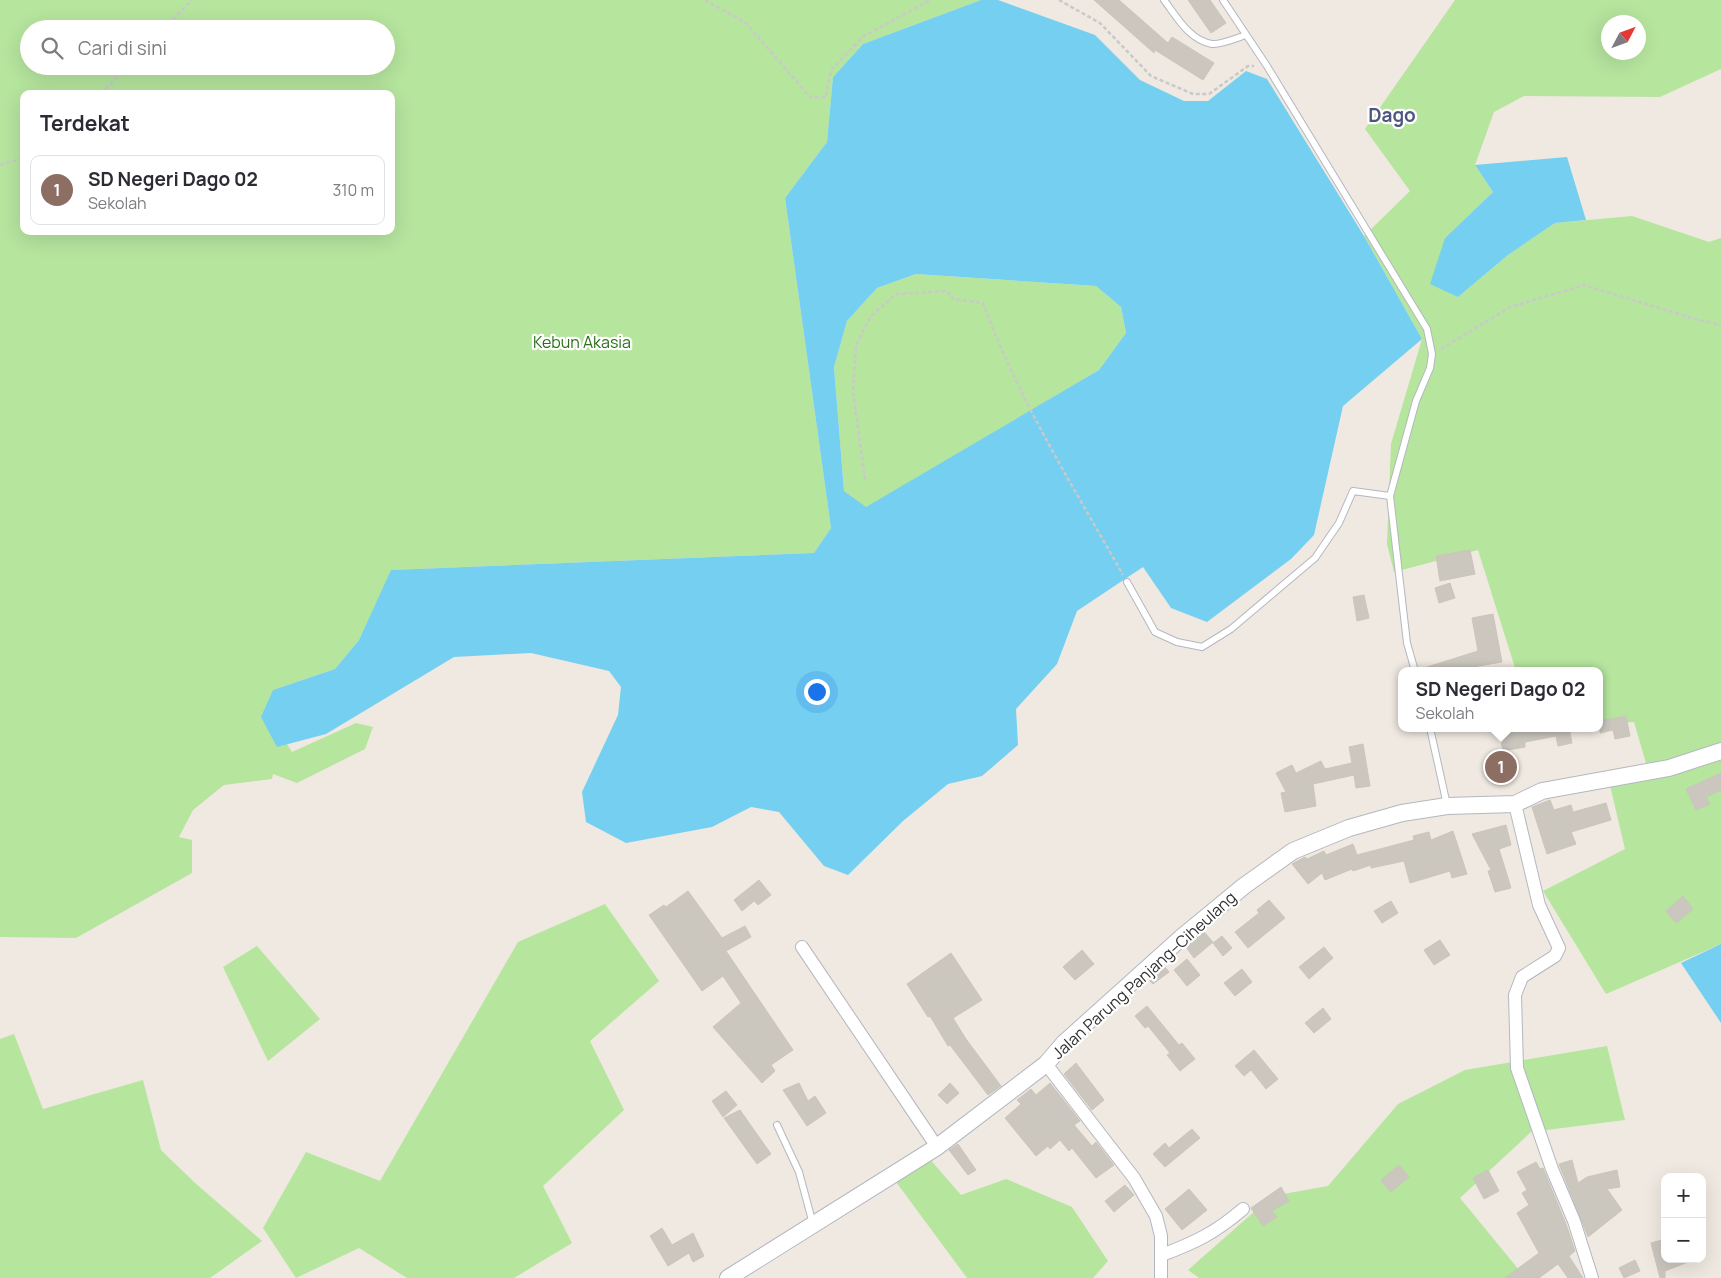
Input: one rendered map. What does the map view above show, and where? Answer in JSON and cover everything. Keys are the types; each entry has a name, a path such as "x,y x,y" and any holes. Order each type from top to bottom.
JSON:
{"street":[{"name":"Jalan Parung Panjang–Ciheulang","path":"728,1278 937,1147 1046,1064 1064,1044 1182,937 1244,886 1293,851 1349,828 1402,813 1447,806 1515,804 1542,791 1669,768 1721,751"},
{"path":"1515,804 1539,905 1558,948 1555,956 1522,977 1515,995 1517,1068 1552,1169 1574,1221 1592,1278"},
{"path":"802,947 937,1147"},
{"path":"1046,1064 1134,1178 1156,1216 1161,1236 1161,1278"},
{"path":"1162,1255 1218,1230 1243,1209"}],"lane":[{"path":"1164,0 1185,28 1196,38 1213,44 1246,35"},
{"path":"1223,0 1267,66 1428,329 1432,354 1430,368 1416,401 1390,496 1407,643 1414,667"},
{"path":"1127,582 1155,632 1176,642 1202,647 1231,629 1316,558 1339,523 1353,491 1390,496"},
{"path":"1431,732 1447,806"},
{"path":"777,1125 799,1172 813,1226"}],"path":[{"path":"173,20 192,0"},
{"path":"705,0 746,23 810,97 826,97 831,70 864,36 930,0"},
{"path":"1059,0 1100,23 1151,76 1193,94 1209,94 1248,66 1267,66"},
{"path":"106,90 120,75"},
{"path":"0,165 20,159"},
{"path":"1432,354 1510,307 1584,285 1695,319 1721,325"},
{"path":"865,480 853,392 856,345 871,316 896,294 947,291 954,299 983,303 999,346 1023,395 1127,582"}],"green space":[{"name":"Kebun Akasia","path":"0,0 981,0 863,44 833,77 827,142 785,198 831,528 814,553 392,570 359,640 335,669 273,690 269,715 292,752 356,723 373,727 365,749 297,783 273,774 272,779 224,785 193,810 179,837 192,840 192,873 76,938 0,937"},
{"path":"1455,0 1721,0 1721,69 1660,97 1524,96 1494,112 1475,165 1493,192 1445,238 1458,297 1508,255 1555,223 1632,216 1709,242 1721,238 1721,944 1606,994 1543,891 1625,849 1609,781 1648,770 1634,722 1603,724 1603,667 1515,667 1478,550 1394,572 1387,544 1391,444 1422,339 1364,236 1410,191 1365,129"},
{"path":"916,274 1096,286 1121,307 1126,333 1099,370 866,508 844,491 834,367 847,321 877,288"},
{"path":"605,904 659,981 590,1041 624,1110 543,1186 572,1243 514,1278 407,1278 359,1248 296,1278 263,1228 306,1152 380,1181 518,942"},
{"path":"257,946 320,1019 268,1061 223,967"},
{"path":"14,1034 43,1109 143,1080 161,1150 194,1182 262,1241 210,1278 0,1278 0,1039"},
{"path":"1607,1046 1625,1120 1531,1132 1460,1198 1524,1276 1521,1278 1199,1278 1188,1270 1272,1196 1328,1186 1398,1104 1465,1070"},
{"path":"922,1150 961,1195 1006,1179 1072,1207 1108,1261 1093,1278 967,1278 888,1171"}],"water":[{"path":"981,0 998,0 1095,35 1140,80 1184,101 1208,101 1246,71 1267,79 1364,236 1422,339 1343,406 1314,535 1291,559 1207,622 1171,608 1143,567 1077,611 1057,664 1016,709 1018,745 982,776 948,784 903,821 848,875 824,866 779,812 751,807 712,827 626,843 586,822 582,792 618,715 621,687 609,671 531,653 454,657 326,734 277,747 261,717 273,690 335,669 359,640 391,570 814,553 831,528 785,198 827,142 833,77 863,44","holes":["916,274 1096,286 1121,307 1126,333 1099,370 866,507 844,491 834,367 847,321 877,288"]},
{"path":"1567,157 1586,220 1555,223 1508,255 1458,297 1430,284 1445,238 1493,192 1475,165"},
{"path":"1721,944 1721,1023 1681,963"}],"building":[{"path":"1094,0 1119,0 1168,43 1172,37 1214,63 1203,80 1155,50 1154,53"},
{"path":"1188,0 1210,0 1226,23 1211,33"},
{"path":"1470,550 1475,574 1440,581 1436,556"},
{"path":"1450,583 1455,598 1439,603 1435,588"},
{"path":"1364,595 1369,618 1357,621 1353,597"},
{"path":"1493,614 1502,662 1473,667 1427,667 1478,651 1472,618"},
{"path":"1626,716 1630,736 1615,739 1613,730 1600,733 1603,732 1603,720"},
{"path":"1499,732 1570,732 1572,743 1558,746 1556,736 1525,742 1525,747 1503,751"},
{"path":"1363,744 1370,786 1356,788 1354,775 1313,784 1316,806 1285,812 1281,793 1286,792 1276,773 1292,765 1296,773 1321,761 1325,769 1352,763 1349,747"},
{"path":"1721,773 1721,790 1706,797 1710,804 1696,810 1686,789"},
{"path":"1550,800 1554,810 1571,805 1573,812 1606,803 1611,820 1571,832 1576,844 1547,854 1532,807"},
{"path":"1506,825 1511,845 1499,849 1511,888 1495,892 1488,871 1491,870 1472,834"},
{"path":"1453,831 1467,874 1452,878 1450,871 1410,883 1404,861 1371,868 1371,865 1353,871 1352,869 1325,880 1322,873 1308,884 1292,864 1305,857 1307,859 1324,851 1326,855 1353,844 1357,855 1414,840 1413,836 1429,832 1431,840"},
{"path":"759,880 771,895 758,905 754,901 742,911 734,900"},
{"path":"688,891 722,938 745,926 751,937 726,951 793,1050 771,1065 775,1071 762,1083 713,1027 741,1003 723,976 702,991 649,915 664,905 666,907"},
{"path":"1683,896 1693,909 1676,923 1666,911"},
{"path":"1269,900 1285,918 1248,948 1235,932 1259,913 1257,910"},
{"path":"1391,901 1398,913 1382,923 1374,911"},
{"path":"1204,932 1213,942 1194,958 1186,947"},
{"path":"1222,936 1232,948 1223,956 1213,943"},
{"path":"1440,940 1450,955 1434,965 1424,950"},
{"path":"1324,947 1333,958 1309,979 1299,967"},
{"path":"1082,950 1094,964 1075,980 1063,967"},
{"path":"951,953 982,1000 953,1018 1001,1086 988,1095 950,1045 948,1046 930,1016 928,1017 907,984"},
{"path":"1187,959 1200,975 1187,986 1174,970"},
{"path":"1164,966 1169,972 1153,984 1149,980"},
{"path":"1242,969 1252,982 1235,996 1224,983"},
{"path":"1147,1006 1179,1045 1182,1043 1195,1059 1180,1071 1167,1055 1170,1053 1148,1026 1145,1028 1135,1016"},
{"path":"1323,1008 1331,1019 1314,1033 1305,1023"},
{"path":"1254,1050 1278,1079 1266,1089 1251,1070 1244,1076 1235,1066"},
{"path":"1076,1063 1104,1100 1092,1110 1064,1074"},
{"path":"799,1083 808,1101 815,1096 826,1113 807,1126 783,1090"},
{"path":"950,1083 959,1093 947,1104 938,1095"},
{"path":"1050,1083 1080,1121 1074,1125 1092,1146 1096,1142 1114,1165 1096,1178 1072,1148 1069,1151 1060,1140 1050,1149 1048,1146 1036,1156 1005,1118 1021,1104 1017,1100 1031,1089 1036,1095"},
{"path":"726,1091 737,1105 723,1117 712,1101"},
{"path":"740,1110 771,1154 757,1164 724,1118"},
{"path":"1192,1129 1200,1138 1165,1167 1153,1154 1165,1143 1169,1148"},
{"path":"958,1144 976,1170 968,1175 949,1150"},
{"path":"1572,1160 1578,1183 1587,1177 1617,1170 1620,1187 1607,1189 1622,1210 1588,1237 1559,1164"},
{"path":"1536,1162 1540,1169 1543,1168 1566,1224 1575,1251 1569,1256 1583,1278 1568,1278 1558,1264 1539,1278 1505,1278 1539,1253 1517,1213 1529,1205 1522,1193 1527,1190 1517,1172"},
{"path":"1399,1165 1409,1177 1391,1192 1381,1180"},
{"path":"1488,1170 1499,1191 1484,1199 1473,1178"},
{"path":"1125,1185 1134,1195 1114,1212 1105,1201"},
{"path":"1281,1187 1289,1201 1272,1211 1277,1217 1263,1226 1251,1208"},
{"path":"1189,1189 1207,1210 1182,1230 1165,1209"},
{"path":"662,1228 672,1245 693,1233 704,1256 693,1262 689,1253 668,1266 650,1236"},
{"path":"1661,1240 1661,1263 1685,1263 1665,1271 1665,1278 1660,1278 1651,1243"},
{"path":"1635,1260 1640,1271 1624,1278 1619,1268"}],"place":[{"name":"SD Negeri Dago 02","path":"1501,767"}],"district":[{"name":"Dago","path":"1392,115"}]}
